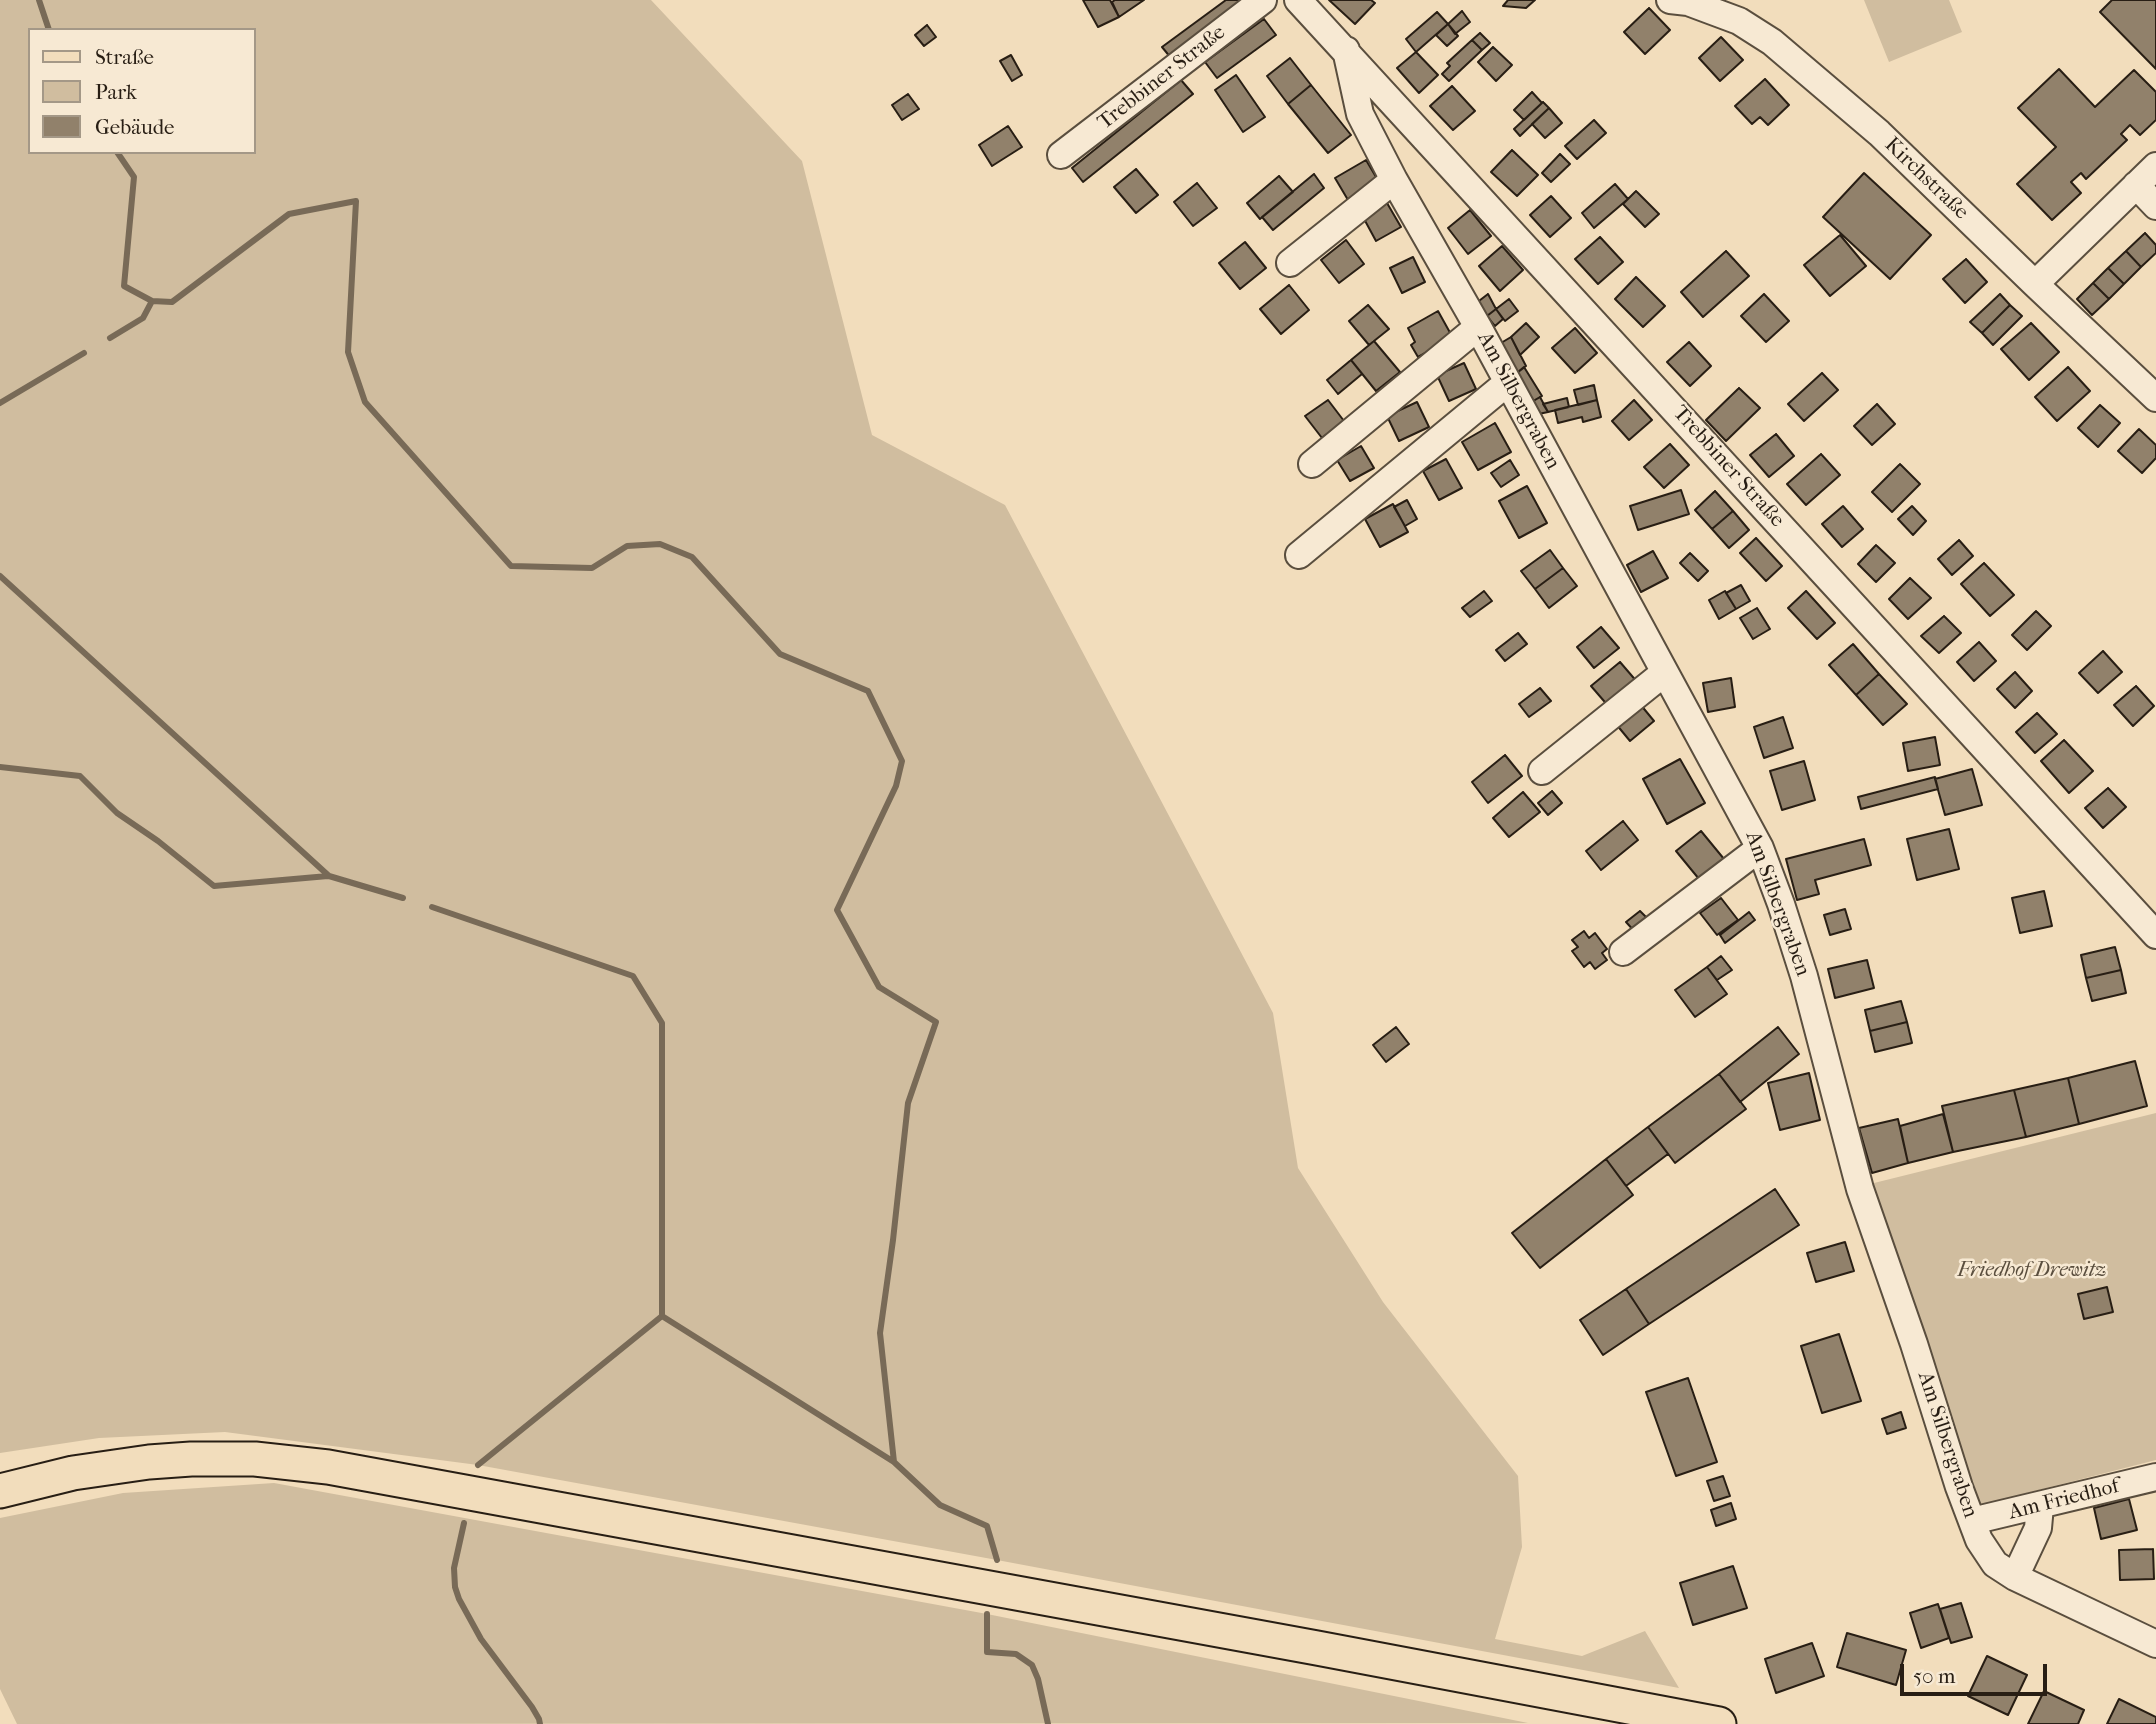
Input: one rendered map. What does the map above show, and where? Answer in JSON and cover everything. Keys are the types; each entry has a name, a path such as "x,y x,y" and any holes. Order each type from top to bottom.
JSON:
{"main road":[{"path":"0,1491 74,1473 149,1462 191,1459 267,1461 328,1467 1719,1724"}],"street":[{"name":"Trebbiner Straße","path":"1061,155 1263,0"},
{"name":"Trebbiner Straße","path":"1298,0 2156,935"},
{"name":"Kirchstraße","path":"1670,0 1688,2 1739,20 1772,42 1879,133 2156,398"},
{"name":"Am Silbergraben","path":"1346,50 1360,114 1394,180 1478,327 1760,848 1804,976 1860,1189 1979,1540 1995,1564 2015,1577 2156,1644"},
{"path":"2035,285 2156,166"},
{"path":"1290,263 1394,180"},
{"path":"2136,185 2156,206"},
{"path":"1312,464 1478,327"},
{"path":"1299,555 1507,383"},
{"path":"1542,771 1664,673"},
{"path":"1623,952 1760,848"},
{"name":"Am Friedhof","path":"1972,1521 2156,1477"},
{"path":"2015,1577 2038,1528 2040,1506"}],"green space":[{"path":"0,0 651,0 802,161 872,435 1005,505 1273,1013 1298,1168 1383,1302 1518,1476 1522,1547 1495,1639 1582,1656 1645,1631 1679,1688 478,1465 225,1432 99,1438 0,1453"},
{"path":"1864,0 1949,0 1962,32 1889,62"},
{"name":"Friedhof Drewitz","path":"2156,1113 2156,1460 1980,1505 1870,1184"},
{"path":"274,1483 987,1614 1528,1723 17,1724 0,1689 0,1518 123,1493"}],"building":[{"path":"1083,0 1110,0 1119,17 1098,27"},
{"path":"1144,0 1119,17 1112,2"},
{"path":"1226,0 1248,0 1171,58 1162,47"},
{"path":"1329,0 1371,0 1375,3 1355,24"},
{"path":"1508,0 1535,0 1526,8 1503,6"},
{"path":"2112,0 2156,0 2156,69 2100,12"},
{"path":"1649,8 1670,30 1645,54 1624,32"},
{"path":"1462,11 1470,22 1455,34 1448,24"},
{"path":"1437,12 1448,24 1416,52 1406,39"},
{"path":"1264,19 1276,35 1217,78 1205,62"},
{"path":"1448,24 1458,36 1447,46 1436,35"},
{"path":"927,25 936,37 924,46 915,35"},
{"path":"1480,33 1490,43 1482,50 1472,40"},
{"path":"1721,37 1743,60 1720,81 1699,58"},
{"path":"1472,40 1482,50 1449,81 1442,74 1450,66 1447,63"},
{"path":"1493,47 1512,65 1496,81 1478,62"},
{"path":"1416,52 1438,75 1419,93 1397,68"},
{"path":"1011,55 1022,75 1012,81 1000,61"},
{"path":"1290,58 1311,85 1288,104 1267,76"},
{"path":"2059,69 2095,107 2134,70 2156,92 2156,120 2140,135 2130,125 2121,134 2127,140 2086,179 2081,173 2071,182 2081,193 2052,220 2017,184 2056,147 2018,108"},
{"path":"1236,75 1265,117 1243,132 1215,90"},
{"path":"1765,79 1789,105 1768,125 1760,117 1752,124 1735,106"},
{"path":"1181,80 1193,94 1083,182 1072,168"},
{"path":"1311,85 1351,135 1328,153 1288,104"},
{"path":"1452,86 1475,111 1453,130 1430,106"},
{"path":"1532,92 1542,103 1524,120 1514,110"},
{"path":"908,94 919,109 902,120 892,105"},
{"path":"1543,102 1549,108 1520,136 1514,129"},
{"path":"1549,108 1562,123 1545,138 1532,124"},
{"path":"1594,120 1606,133 1577,159 1565,146"},
{"path":"1008,126 1022,147 992,166 979,145"},
{"path":"1512,150 1538,175 1517,196 1491,172"},
{"path":"1560,154 1570,164 1551,182 1542,173"},
{"path":"1366,160 1379,182 1348,200 1335,178"},
{"path":"1136,169 1158,195 1136,213 1114,187"},
{"path":"1864,173 1931,235 1890,279 1823,217"},
{"path":"1314,174 1324,188 1273,230 1262,217"},
{"path":"1279,176 1293,192 1260,219 1247,203"},
{"path":"1197,183 1217,208 1193,226 1174,202"},
{"path":"1615,184 1628,199 1594,228 1582,213"},
{"path":"1636,191 1659,214 1645,227 1623,204"},
{"path":"1551,196 1571,218 1550,237 1530,215"},
{"path":"1387,203 1401,227 1376,241 1363,217"},
{"path":"1470,210 1491,236 1468,254 1448,228"},
{"path":"2145,233 2156,245 2156,253 2141,267 2126,251"},
{"path":"1840,235 1866,266 1830,296 1804,265"},
{"path":"1600,237 1623,262 1598,284 1575,259"},
{"path":"1346,240 1364,264 1339,283 1321,260"},
{"path":"1245,242 1266,268 1240,289 1219,263"},
{"path":"1502,246 1523,270 1500,291 1479,266"},
{"path":"1726,251 1749,276 1703,317 1681,292"},
{"path":"2126,251 2141,267 2124,284 2108,268"},
{"path":"1413,257 1425,282 1402,293 1390,268"},
{"path":"1966,259 1987,282 1965,303 1943,279"},
{"path":"2108,268 2124,284 2109,299 2093,283"},
{"path":"1636,277 1665,306 1643,327 1615,299"},
{"path":"2093,283 2109,299 2092,315 2077,299"},
{"path":"1289,285 1309,310 1281,334 1260,309"},
{"path":"1488,294 1496,309 1483,319 1475,304"},
{"path":"1764,294 1789,321 1766,342 1741,316"},
{"path":"2000,294 2010,305 1982,333 1970,322"},
{"path":"1509,299 1518,311 1505,321 1496,309"},
{"path":"1368,305 1389,329 1369,345 1349,321"},
{"path":"2010,305 2022,316 1993,345 1982,333"},
{"path":"1496,309 1503,319 1495,326 1487,316"},
{"path":"1438,311 1453,338 1418,357 1411,345 1415,342 1408,328"},
{"path":"1526,323 1539,337 1520,355 1511,337"},
{"path":"2031,323 2059,352 2029,380 2001,349"},
{"path":"1575,328 1597,353 1575,373 1552,348"},
{"path":"1511,337 1526,366 1513,376 1496,346"},
{"path":"1374,341 1400,372 1376,391 1351,360"},
{"path":"1689,342 1711,366 1690,386 1667,362"},
{"path":"1351,360 1362,374 1338,394 1327,380"},
{"path":"1464,363 1476,389 1449,401 1437,375"},
{"path":"1524,367 1542,396 1528,404 1513,376"},
{"path":"2068,367 2090,391 2057,421 2035,397"},
{"path":"1822,373 1838,390 1804,421 1788,404"},
{"path":"1594,385 1597,400 1578,405 1574,390"},
{"path":"1739,388 1760,408 1726,441 1706,420"},
{"path":"1540,397 1548,412 1534,415 1528,404"},
{"path":"1567,398 1569,407 1548,412 1543,404"},
{"path":"1328,400 1344,421 1322,438 1305,416"},
{"path":"1597,400 1601,417 1583,422 1582,417 1558,423 1555,410"},
{"path":"1634,400 1652,420 1629,440 1612,421"},
{"path":"1417,402 1429,427 1399,441 1387,416"},
{"path":"1877,404 1895,424 1872,445 1854,426"},
{"path":"2100,405 2120,423 2098,447 2078,428"},
{"path":"1495,423 1511,452 1478,470 1462,442"},
{"path":"2139,429 2156,445 2156,458 2142,473 2118,451"},
{"path":"1776,434 1794,456 1769,477 1750,455"},
{"path":"1670,444 1689,465 1664,488 1644,467"},
{"path":"1361,446 1374,468 1350,481 1337,460"},
{"path":"1821,454 1840,475 1806,505 1787,484"},
{"path":"1446,459 1462,488 1439,500 1423,471"},
{"path":"1510,460 1519,475 1501,487 1491,473"},
{"path":"1900,464 1920,484 1892,512 1872,492"},
{"path":"1527,486 1547,523 1519,538 1499,501"},
{"path":"1681,490 1689,514 1638,530 1630,506"},
{"path":"1715,491 1733,511 1712,529 1695,510"},
{"path":"1407,500 1417,519 1405,526 1394,507"},
{"path":"1393,504 1408,532 1380,547 1365,519"},
{"path":"1843,506 1863,529 1842,547 1822,524"},
{"path":"1912,506 1926,521 1913,535 1898,519"},
{"path":"1733,511 1749,530 1729,548 1712,529"},
{"path":"1756,538 1782,566 1766,581 1740,553"},
{"path":"1959,540 1973,556 1952,575 1938,559"},
{"path":"1876,545 1895,563 1876,582 1858,564"},
{"path":"1550,550 1563,568 1535,589 1521,571"},
{"path":"1653,551 1668,578 1641,592 1627,565"},
{"path":"1690,553 1708,571 1698,581 1680,563"},
{"path":"1984,563 2014,595 1990,616 1961,584"},
{"path":"1563,568 1577,586 1549,608 1535,589"},
{"path":"1910,578 1931,598 1908,619 1889,599"},
{"path":"1741,585 1750,601 1736,609 1726,593"},
{"path":"1484,591 1492,601 1470,617 1462,608"},
{"path":"1725,591 1736,609 1719,619 1709,600"},
{"path":"1806,591 1835,623 1817,639 1788,608"},
{"path":"1757,608 1770,629 1753,639 1740,618"},
{"path":"2036,611 2051,626 2027,650 2012,635"},
{"path":"1944,616 1961,633 1939,653 1921,636"},
{"path":"1601,627 1619,648 1594,668 1577,647"},
{"path":"1518,633 1527,644 1505,661 1496,650"},
{"path":"1979,642 1996,661 1974,681 1957,662"},
{"path":"1853,644 1879,674 1856,695 1829,665"},
{"path":"2103,651 2122,672 2098,693 2079,673"},
{"path":"1620,662 1638,683 1610,708 1591,686"},
{"path":"2015,672 2032,691 2015,708 1997,689"},
{"path":"1879,674 1907,704 1883,725 1856,695"},
{"path":"1731,678 1735,707 1708,712 1703,683"},
{"path":"2136,686 2154,706 2133,726 2114,705"},
{"path":"1540,688 1551,701 1529,717 1519,704"},
{"path":"1640,704 1654,721 1630,741 1616,724"},
{"path":"2037,713 2057,734 2035,753 2016,732"},
{"path":"1783,717 1793,748 1764,758 1754,727"},
{"path":"1935,737 1940,765 1908,771 1903,743"},
{"path":"2064,740 2093,771 2069,793 2041,761"},
{"path":"1505,755 1522,776 1488,803 1472,782"},
{"path":"1680,759 1705,803 1667,824 1643,779"},
{"path":"1804,761 1815,800 1782,810 1770,771"},
{"path":"1972,769 1982,805 1945,815 1935,779"},
{"path":"1935,777 1938,789 1861,809 1858,797"},
{"path":"2108,788 2126,807 2103,828 2085,808"},
{"path":"1552,791 1562,803 1548,815 1538,803"},
{"path":"1523,792 1540,812 1509,837 1493,818"},
{"path":"1623,821 1638,840 1601,870 1586,851"},
{"path":"1949,829 1959,869 1917,880 1907,839"},
{"path":"1701,831 1724,859 1699,879 1676,851"},
{"path":"1864,839 1871,865 1815,880 1819,894 1797,900 1786,859"},
{"path":"2044,891 2052,926 2020,933 2012,898"},
{"path":"1721,898 1738,920 1717,935 1700,913"},
{"path":"1845,909 1851,929 1830,935 1824,915"},
{"path":"1640,911 1650,921 1636,933 1626,922"},
{"path":"1749,912 1755,920 1725,943 1720,935"},
{"path":"1584,931 1589,938 1595,933 1607,949 1602,953 1607,960 1595,969 1590,962 1584,967 1572,951 1578,947 1572,940"},
{"path":"2115,947 2121,970 2086,978 2081,955"},
{"path":"1721,956 1732,970 1717,980 1707,967"},
{"path":"1867,960 1874,988 1835,998 1828,969"},
{"path":"1707,967 1727,994 1695,1017 1675,990"},
{"path":"2121,970 2126,993 2092,1001 2086,978"},
{"path":"1901,1001 1907,1022 1870,1031 1865,1010"},
{"path":"1907,1022 1912,1043 1875,1052 1870,1031"},
{"path":"1396,1027 1409,1044 1386,1062 1373,1045"},
{"path":"1778,1027 1799,1054 1740,1102 1719,1074"},
{"path":"2135,1061 2147,1106 2079,1124 2068,1078"},
{"path":"1809,1073 1820,1120 1780,1130 1768,1083"},
{"path":"1719,1074 1746,1109 1675,1163 1648,1127"},
{"path":"2068,1078 2079,1124 2026,1137 2014,1090"},
{"path":"2014,1090 2026,1137 1953,1152 1942,1106"},
{"path":"1943,1114 1953,1152 1908,1163 1900,1126"},
{"path":"1898,1119 1908,1163 1872,1173 1859,1128"},
{"path":"1648,1127 1668,1154 1626,1186 1606,1159"},
{"path":"1606,1159 1633,1195 1540,1268 1512,1233"},
{"path":"1775,1189 1799,1225 1649,1324 1626,1289"},
{"path":"1845,1242 1854,1271 1816,1282 1807,1253"},
{"path":"2107,1287 2113,1312 2084,1319 2078,1294"},
{"path":"1626,1289 1649,1324 1603,1355 1580,1320"},
{"path":"1839,1334 1861,1401 1822,1413 1801,1346"},
{"path":"1688,1378 1717,1462 1676,1476 1646,1392"},
{"path":"1901,1412 1906,1428 1887,1434 1882,1419"},
{"path":"1723,1476 1730,1496 1714,1501 1707,1481"},
{"path":"2129,1499 2137,1530 2101,1539 2094,1508"},
{"path":"1731,1503 1736,1519 1716,1526 1711,1510"},
{"path":"2153,1549 2154,1579 2120,1580 2119,1550"},
{"path":"1733,1566 1747,1608 1693,1625 1680,1583"},
{"path":"1961,1603 1972,1637 1951,1643 1940,1609"},
{"path":"1938,1604 1949,1638 1921,1648 1910,1613"},
{"path":"1847,1633 1906,1650 1896,1685 1837,1667"},
{"path":"1812,1643 1824,1676 1776,1693 1765,1659"},
{"path":"1987,1656 2027,1675 2008,1715 1968,1696"},
{"path":"2044,1691 2084,1710 2078,1724 2028,1724"},
{"path":"2119,1699 2156,1717 2156,1724 2107,1724"}],"waterway":[{"path":"39,0 48,28"},
{"path":"118,154 134,177 124,286 152,301 172,302 289,214 356,201 348,352 365,402 511,566 592,568 627,546 660,544 692,557 780,654 868,691 902,761 896,786 837,910 879,987 936,1022 908,1103 880,1333 894,1462 940,1505 987,1526 997,1560"},
{"path":"110,338 143,318 152,301"},
{"path":"0,403 84,353"},
{"path":"0,576 329,876 403,898"},
{"path":"0,767 80,776 117,813 158,841 214,886 328,876"},
{"path":"432,907 633,976 662,1023 662,1316 894,1462"},
{"path":"478,1465 662,1316"},
{"path":"464,1523 454,1568 459,1599 481,1639 532,1707 540,1724"},
{"path":"987,1614 987,1652 1016,1654 1032,1665 1038,1679 1048,1724"}]}
